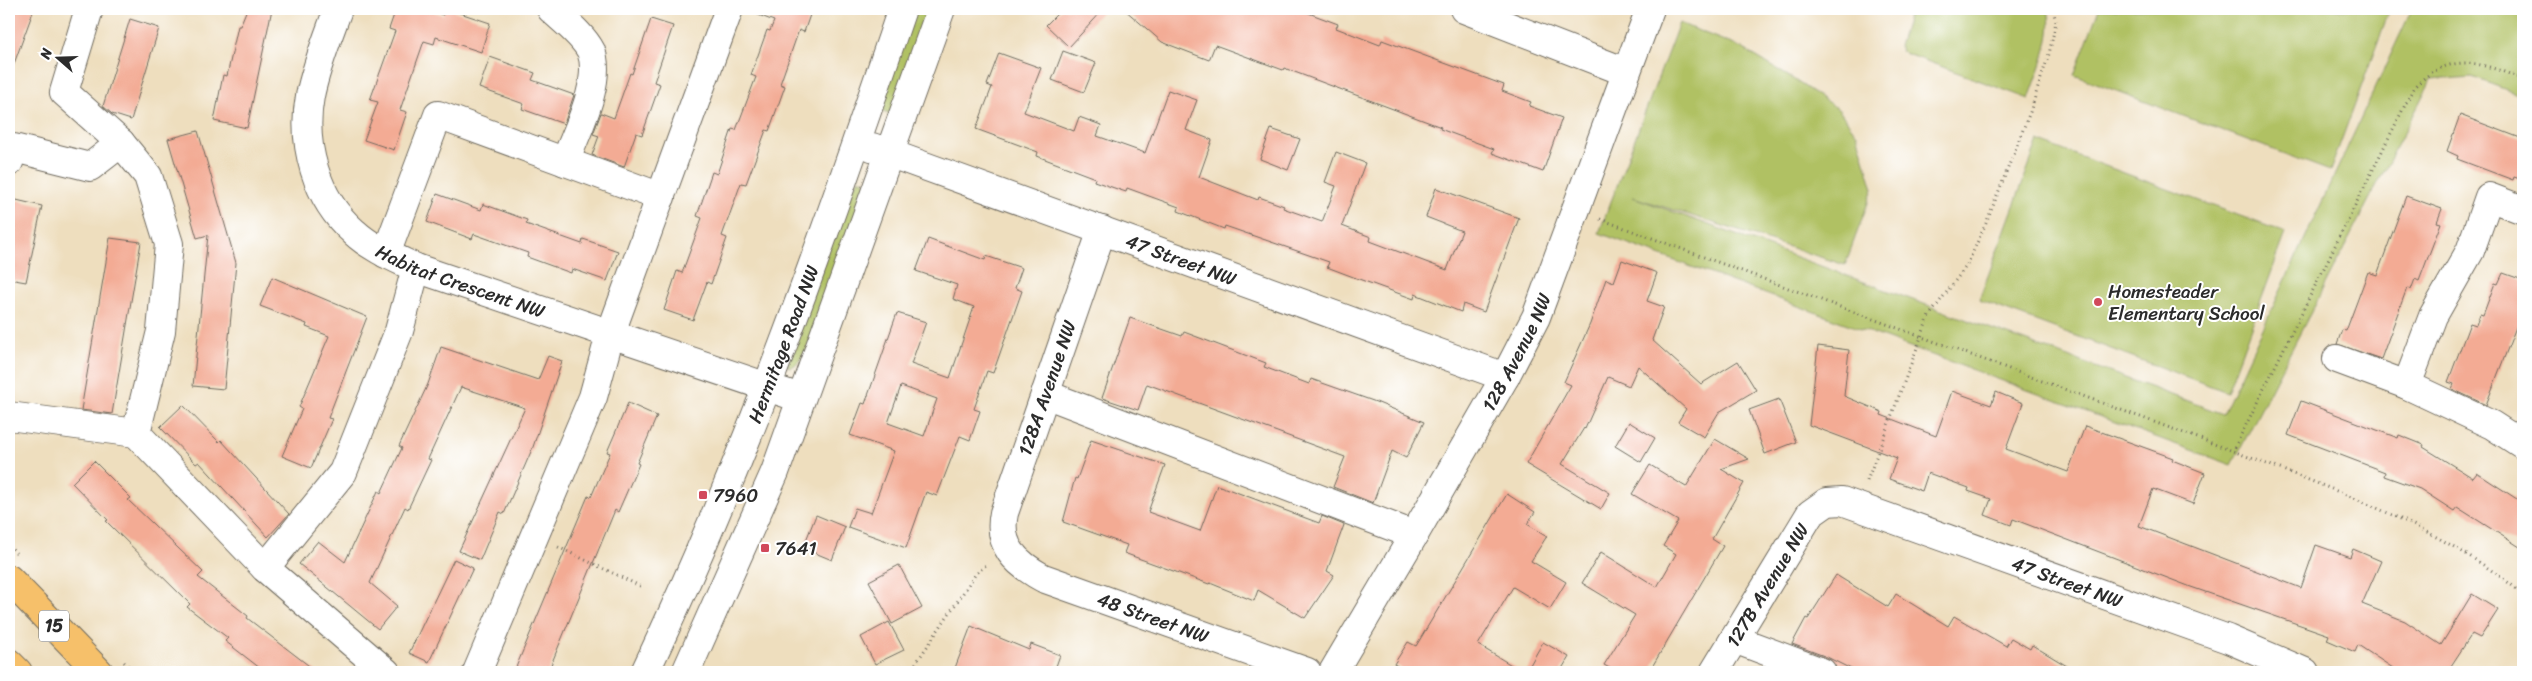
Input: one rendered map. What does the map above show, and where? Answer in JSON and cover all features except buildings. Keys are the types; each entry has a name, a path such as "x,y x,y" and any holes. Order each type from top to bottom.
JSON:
{"main road":[{"name":"15","path":"9,579 99,672"}],"street":[{"path":"89,9 64,92 120,144 148,176 169,244 161,330 136,434"},
{"name":"Habitat Crescent NW","path":"338,9 315,76 310,98 308,133 311,156 318,182 331,206 354,232 386,254 416,268 800,398"},
{"path":"551,9 572,28 590,50 595,71 586,108 565,162"},
{"path":"477,672 593,397 610,335 728,9"},
{"name":"Hermitage Road NW","path":"645,672 695,562 766,387 857,141 902,9"},
{"name":"Hermitage Road NW","path":"686,672 764,497 941,9"},
{"path":"1464,9 1626,72"},
{"name":"128 Avenue NW","path":"1333,672 1505,377 1536,317 1650,9"},
{"path":"386,254 438,115 661,197"},
{"name":"47 Street NW","path":"857,141 1505,377"},
{"path":"9,162 14,148 90,167 120,144"},
{"path":"2407,385 2433,316 2470,251 2489,198 2523,210"},
{"name":"128A Avenue NW","path":"1006,548 1002,525 1004,513 1102,230"},
{"path":"266,568 343,472 399,331 416,268"},
{"path":"2337,359 2407,385 2492,425 2523,445"},
{"path":"1045,394 1414,535"},
{"path":"9,416 136,434 266,568 386,672"},
{"name":"47 Street NW","path":"1827,502 1842,501 1858,506 2265,664 2305,672"},
{"name":"127B Avenue NW","path":"1714,672 1802,526 1817,507 1827,502"},
{"name":"48 Street NW","path":"1006,548 1028,570 1043,578 1308,672"},
{"path":"1734,639 1822,672"}],"path":[{"path":"1858,506 1929,316 1967,265 1987,221 2030,112 2049,54 2056,22 2053,9"},
{"path":"2233,451 2414,87 2427,74 2468,61 2523,79"},
{"path":"1576,210 2233,451 2358,500 2403,520 2474,559 2523,594"},
{"path":"534,536 642,587"},
{"path":"910,672 975,575 1006,548"}],"green space":[{"path":"912,9 929,9 893,114 882,111 883,104"},
{"path":"1905,9 2048,9 2050,20 2047,43 2029,99 1902,52 1899,46 1908,17"},
{"path":"2099,9 2390,9 2330,171 2074,75"},
{"path":"2412,9 2523,9 2523,96 2472,77 2431,80 2232,465 1599,233 1679,23 1742,48 1838,109 1857,134 1873,189 1845,265 1633,197 2223,414"},
{"path":"2038,141 2286,233 2227,392 1979,300"},
{"path":"859,179 868,183 805,354 795,365 787,366 848,195"}],"place":[{"name":"Homesteader Elementary School","path":"2098,302"},
{"name":"7960","path":"703,495"},
{"name":"7641","path":"765,548"}]}
